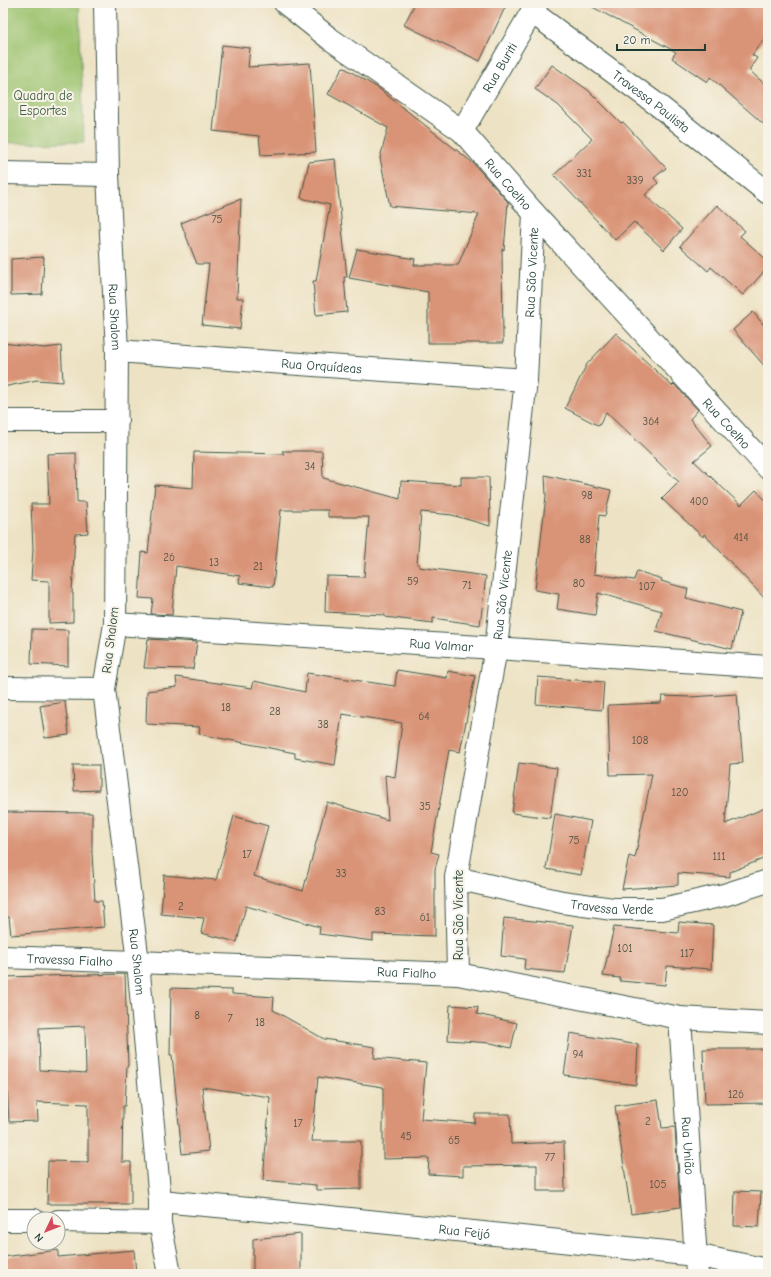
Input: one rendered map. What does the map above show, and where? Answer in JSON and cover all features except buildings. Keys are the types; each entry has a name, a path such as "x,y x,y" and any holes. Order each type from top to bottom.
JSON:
{"street":[{"name":"Rua Shalom","path":"105,3 108,175 117,351 117,421 115,624 104,689 138,962 160,1201 160,1223 170,1274"},
{"name":"Rua Coelho","path":"285,3 329,38 462,131 534,213 768,468"},
{"name":"Rua Buriti","path":"462,131 534,7"},
{"name":"Travessa Paulista","path":"534,7 768,193"},
{"path":"3,173 108,175"},
{"name":"Rua São Vicente","path":"458,974 456,878 496,648 526,380 534,213"},
{"name":"Rua Orquídeas","path":"117,351 526,380"},
{"path":"3,421 117,421"},
{"name":"Rua Valmar","path":"115,624 768,667"},
{"path":"3,688 104,689"},
{"name":"Travessa Verde","path":"456,878 562,902 613,909 662,909 717,896 768,881"},
{"name":"Travessa Fialho","path":"3,957 138,962"},
{"name":"Rua Fialho","path":"138,962 458,974 680,1018 768,1024"},
{"name":"Rua União","path":"680,1018 696,1264"},
{"name":"Rua Feijó","path":"160,1201 273,1211 696,1264 768,1270"},
{"path":"3,1220 26,1220"},
{"path":"66,1221 160,1223"}],"green space":[{"name":"Quadra de Esportes","path":"3,3 79,3 84,142 3,143"}]}
